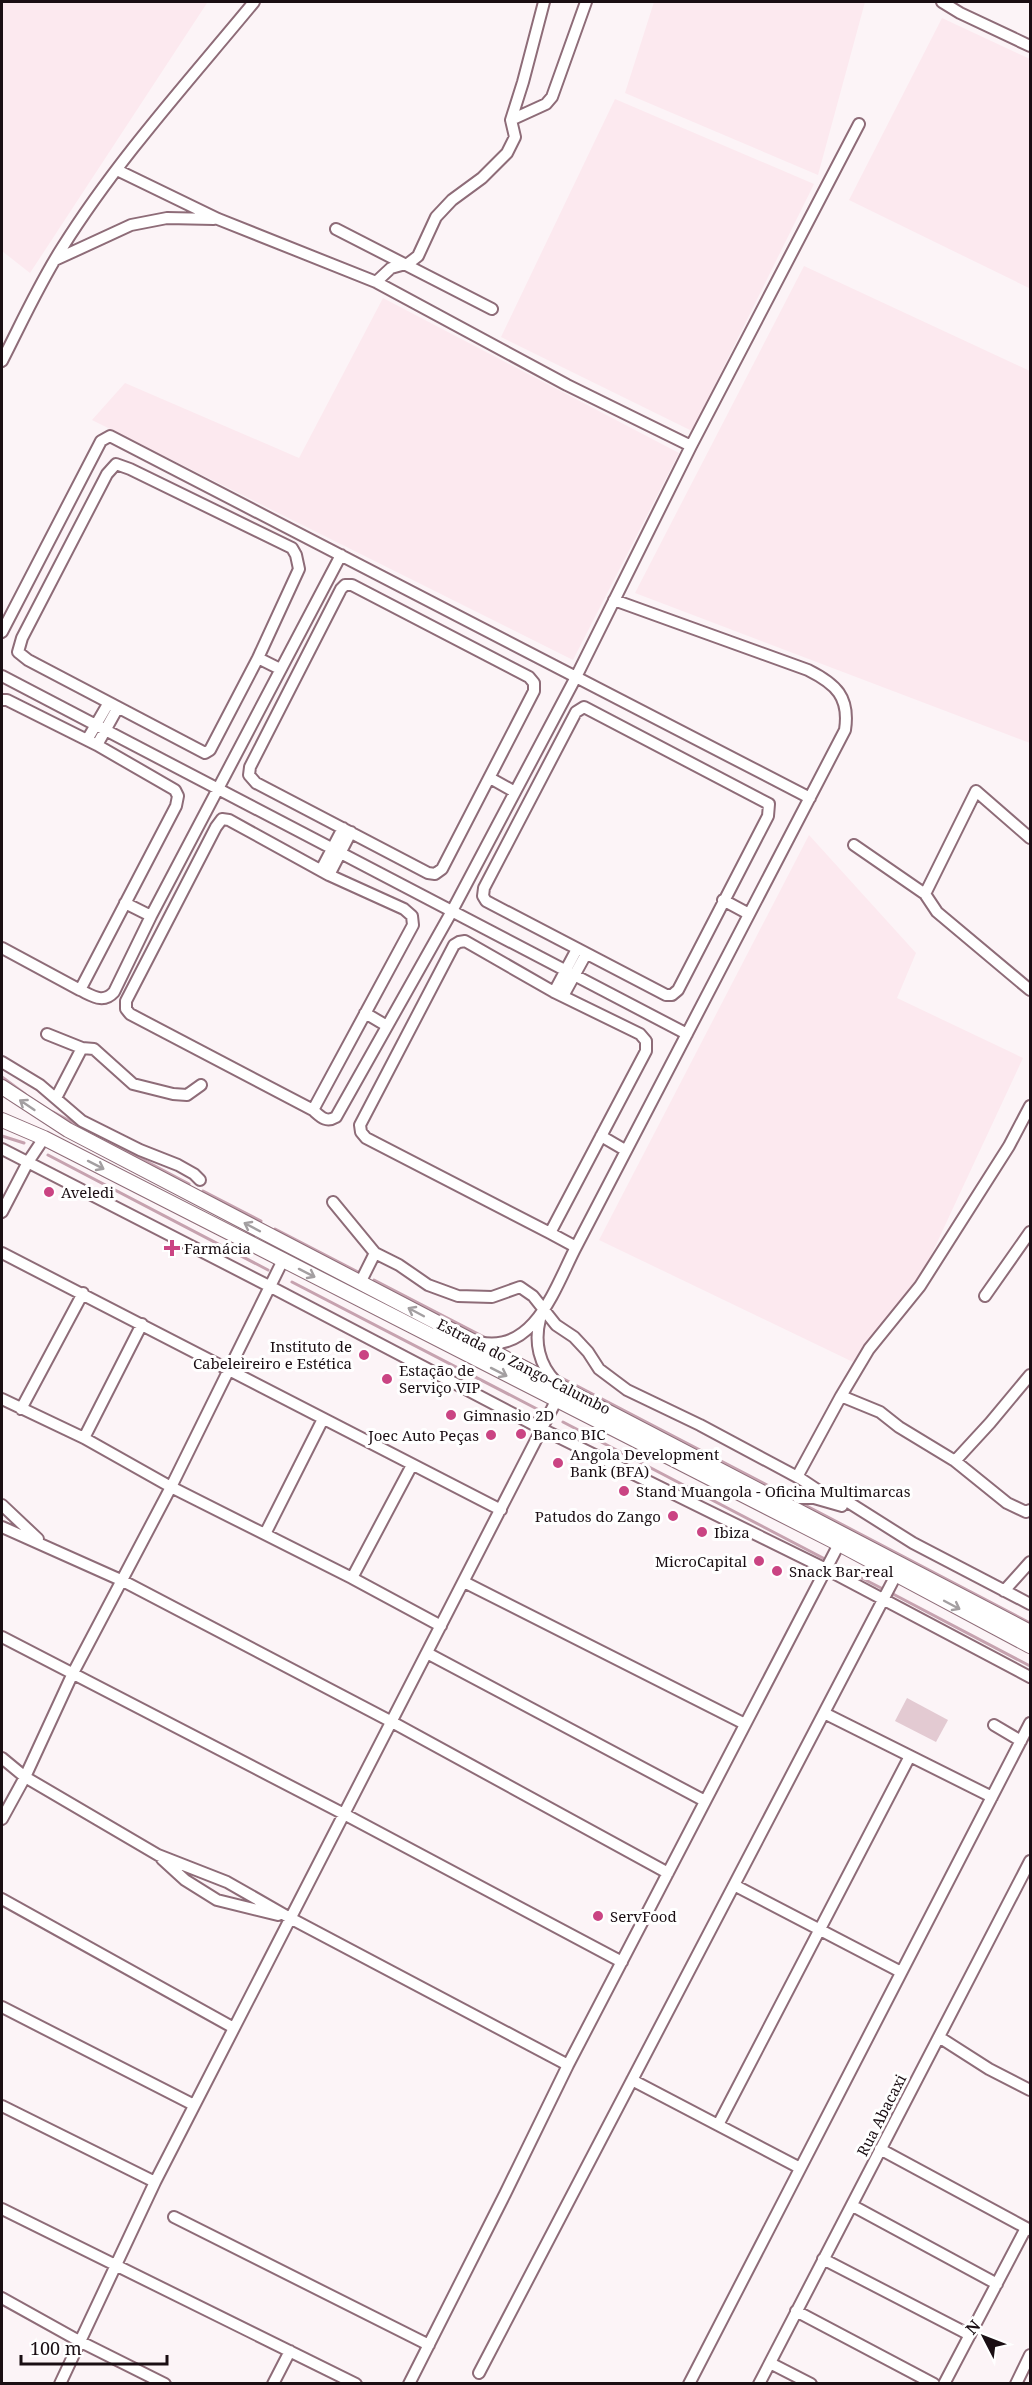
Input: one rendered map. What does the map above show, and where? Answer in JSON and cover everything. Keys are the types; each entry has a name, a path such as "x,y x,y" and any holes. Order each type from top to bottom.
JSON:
{"main road":[{"name":"Estrada do Zango-Calumbo","path":"2,1088 52,1121 363,1278 468,1340 563,1389 795,1503 1030,1632"},
{"name":"Estrada do Zango-Calumbo","path":"2,1120 44,1138 283,1260 838,1544 1030,1646"}],"street":[{"path":"2,361 55,260 117,170 254,2"},
{"path":"376,282 391,268 409,263 418,255 436,217 452,200 482,178 507,153 515,137 511,120 524,82 543,2"},
{"path":"511,120 546,104 552,97 586,2"},
{"path":"942,2 1030,46"},
{"path":"313,1110 413,925 412,916 404,909 325,872 229,820 222,819 216,827 126,1001 126,1009 130,1014 313,1110 326,1120 336,1117 452,911 576,677 691,446 859,124"},
{"path":"117,170 218,219 376,282 567,385 691,446"},
{"path":"55,260 131,225 166,218 218,219"},
{"path":"336,230 492,309"},
{"path":"2,632 101,441 110,436 810,798"},
{"path":"116,464 292,548 299,569 258,658 210,750 205,753 112,706 27,660 18,652 22,638 107,474 116,464"},
{"path":"2,948 100,999 114,992 151,916 341,555"},
{"path":"345,585 352,585 529,676 534,683 534,691 442,869 435,874 428,873 347,830 256,783 249,775 250,767 341,589 345,585"},
{"path":"468,1340 490,1345 512,1340 529,1330 542,1313 845,730 847,713 841,694 827,680 808,669 614,600"},
{"path":"258,658 280,669"},
{"path":"2,676 687,1034"},
{"path":"2,700 8,700 97,745 175,790 178,796 176,806 80,990"},
{"path":"97,745 101,728 112,706"},
{"path":"584,707 768,804 768,816 678,990 672,995 666,995 581,951 486,901 483,896 484,888 576,712 584,707"},
{"path":"87,740 101,728"},
{"path":"490,778 515,792"},
{"path":"925,894 976,791 1030,838"},
{"path":"325,872 347,830"},
{"path":"854,845 925,894 937,912 1030,990"},
{"path":"723,900 749,914"},
{"path":"125,903 151,916"},
{"path":"550,1233 646,1051 646,1041 640,1034 559,994 465,941 459,942 449,956 360,1125 361,1132 366,1138 550,1233 576,1246"},
{"path":"559,994 581,951"},
{"path":"365,1013 387,1026"},
{"path":"47,1034 82,1048 94,1049 133,1084 173,1094 187,1095 201,1085"},
{"path":"56,1098 82,1048"},
{"path":"2,1062 40,1085 82,1121 140,1150 178,1165 194,1173 200,1180"},
{"path":"795,1503 795,1476 841,1396 869,1349 920,1286 1008,1146 1030,1106"},
{"path":"601,1136 626,1150"},
{"path":"2,1212 28,1162 44,1138"},
{"path":"2,1149 542,1430 826,1569 1030,1677"},
{"path":"333,1202 375,1253 399,1265 428,1285 458,1296 492,1297 520,1287 533,1296 542,1313 574,1337 599,1369 627,1390 700,1425 819,1491 848,1502 914,1543 1030,1604"},
{"path":"985,1296 1030,1232"},
{"path":"2,1253 501,1510"},
{"path":"363,1278 375,1253"},
{"path":"2,1819 6,1800 25,1777 74,1673 171,1487 283,1260"},
{"path":"21,1409 83,1293"},
{"path":"542,1313 536,1334 540,1356 549,1374 563,1389"},
{"path":"84,1438 142,1324"},
{"path":"955,1461 1029,1380"},
{"path":"841,1396 880,1412 899,1427 955,1461 1007,1503 1026,1512 1030,1510"},
{"path":"2,1399 84,1438 171,1487 352,1578 441,1626"},
{"path":"60,2384 155,2182 556,1401"},
{"path":"266,1534 323,1419"},
{"path":"352,1578 412,1465"},
{"path":"795,1503 808,1492 819,1491"},
{"path":"795,1503 813,1498 866,1513"},
{"path":"2,1504 42,1544"},
{"path":"2,1527 123,1581 392,1722 668,1873"},
{"path":"409,2384 568,2065 838,1544"},
{"path":"1004,1591 1030,1562"},
{"path":"479,2373 896,1575"},
{"path":"464,1582 745,1724"},
{"path":"2,1637 344,1814 622,1962"},
{"path":"427,1653 705,1801"},
{"path":"824,1713 992,1797"},
{"path":"689,2384 1030,1723"},
{"path":"993,1725 1021,1741"},
{"path":"718,2125 909,1756"},
{"path":"2,1758 25,1777 158,1855 227,1882 290,1918 568,2065"},
{"path":"158,1855 185,1880 217,1900 290,1918"},
{"name":"Rua Abacaxi","path":"759,2384 939,2037 1027,1877 1030,1861"},
{"path":"734,1885 901,1972"},
{"path":"2,1899 234,2028"},
{"path":"2,2007 194,2105"},
{"path":"939,2037 981,2064 1030,2090"},
{"path":"632,2080 800,2168"},
{"path":"2,2106 155,2182"},
{"path":"880,2149 1028,2229 944,2384"},
{"path":"853,2206 997,2284"},
{"path":"2,2209 356,2384"},
{"path":"174,2217 429,2345"},
{"path":"823,2259 970,2335"},
{"path":"2,2298 81,2342 165,2384"},
{"path":"796,2311 934,2384"},
{"path":"273,2384 290,2351"},
{"path":"1016,2384 1030,2355"},
{"path":"770,2362 811,2384"}],"shaded area":[{"path":"2,2 207,3 30,273 2,251"},
{"path":"654,2 865,2 818,175 625,93"},
{"path":"942,18 1030,59 1029,288 849,200"},
{"path":"615,99 814,184 692,431 501,337"},
{"path":"804,266 1030,371 1030,743 635,593"},
{"path":"383,298 679,453 573,660 92,420 125,383 299,458"},
{"path":"809,835 916,953 897,998 1023,1058 920,1279 853,1362 599,1240"},
{"path":"907,1698 948,1720 936,1742 895,1721"}],"waterway":[{"path":"2,1077 25,1094"},
{"path":"53,1112 189,1184"},
{"path":"2,1136 24,1143"},
{"path":"48,1155 268,1270"},
{"path":"203,1191 261,1221"},
{"path":"275,1229 358,1272"},
{"path":"374,1280 486,1338"},
{"path":"292,1282 539,1410"},
{"path":"556,1375 792,1498"},
{"path":"563,1422 823,1558"},
{"path":"801,1503 1030,1623"},
{"path":"846,1570 883,1589"},
{"path":"893,1594 1030,1666"}],"place":[{"name":"Aveledi","path":"49,1192"},
{"name":"Farmácia","path":"172,1248"},
{"name":"Instituto de Cabeleireiro e Estética","path":"364,1355"},
{"name":"Estação de Serviço VIP","path":"387,1379"},
{"name":"Gimnasio 2D","path":"451,1415"},
{"name":"Banco BIC","path":"521,1434"},
{"name":"Joec Auto Peças","path":"491,1435"},
{"name":"Angola Development Bank (BFA)","path":"558,1463"},
{"name":"Stand Muangola - Oficina Multimarcas","path":"624,1491"},
{"name":"Patudos do Zango","path":"673,1516"},
{"name":"Ibiza","path":"702,1532"},
{"name":"MicroCapital","path":"759,1561"},
{"name":"Snack Bar-real","path":"777,1571"},
{"name":"ServFood","path":"598,1916"}]}
